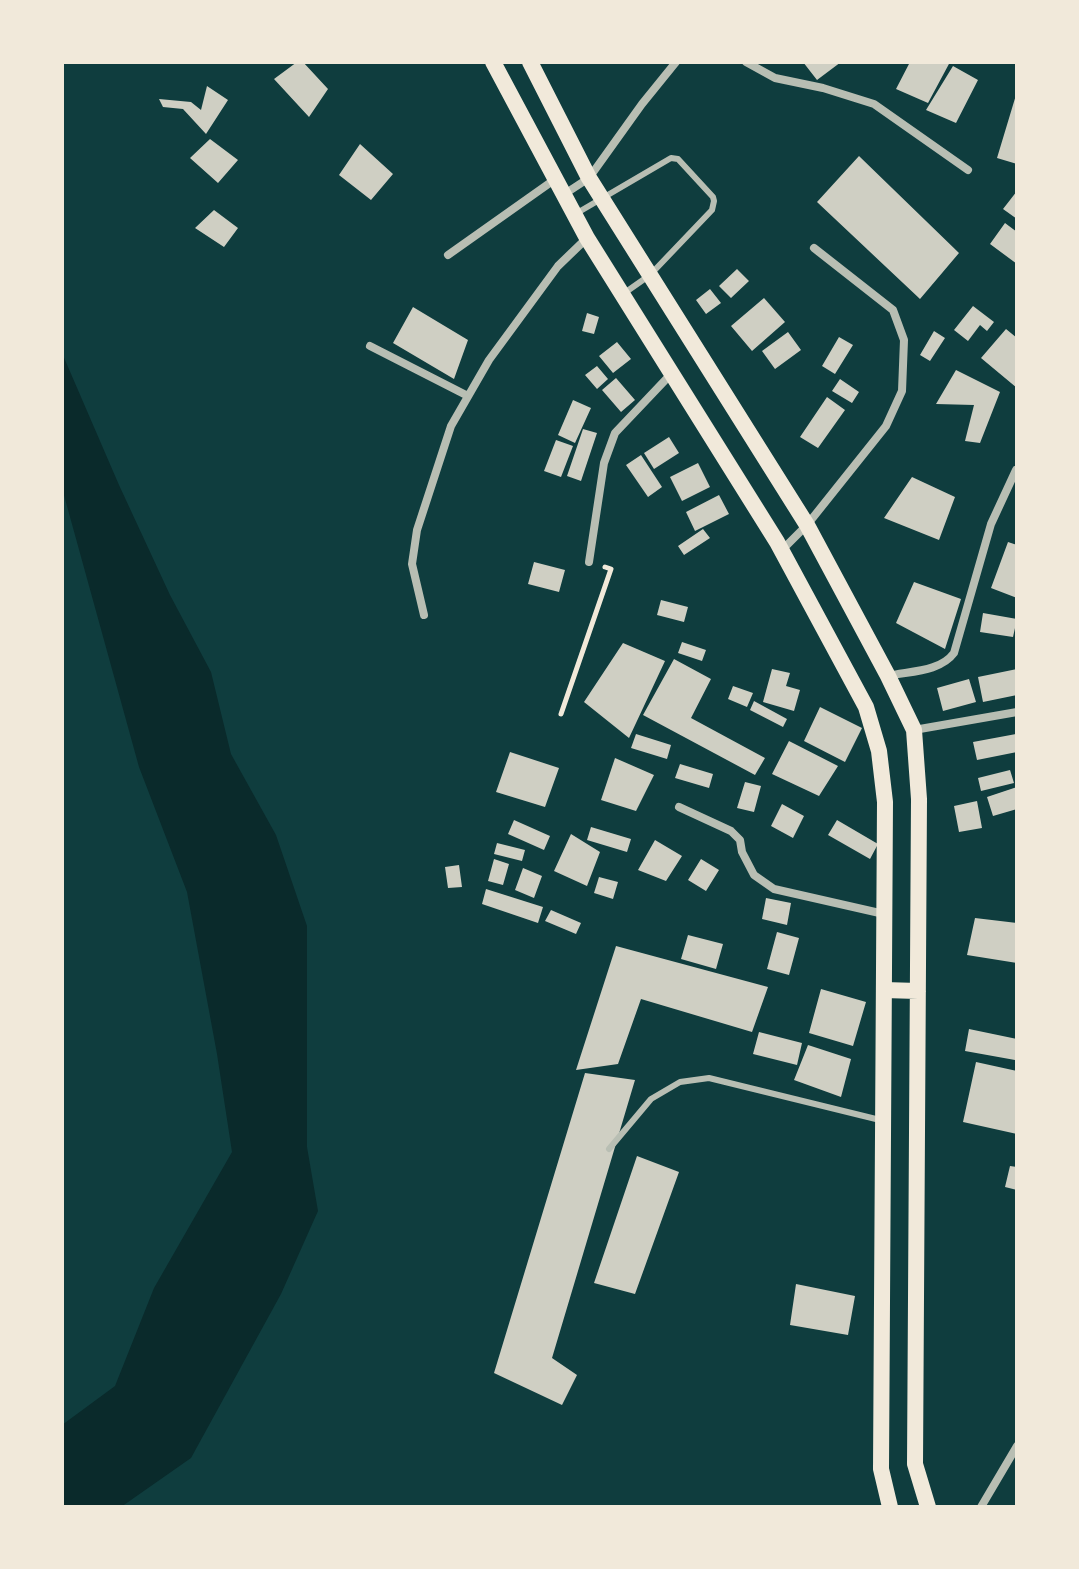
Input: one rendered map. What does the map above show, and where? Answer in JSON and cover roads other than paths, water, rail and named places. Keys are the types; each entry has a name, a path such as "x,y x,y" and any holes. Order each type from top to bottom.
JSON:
{"main road":[{"path":"493,62 587,238 782,551 866,707 879,751 885,802 881,1469 890,1507"},
{"path":"530,62 589,178 807,525 914,730 919,799 915,1464 928,1507"},
{"path":"884,990 918,991"}],"street":[{"path":"563,195 589,178 676,62"},
{"path":"746,62 775,78 823,88 874,104 968,170"},
{"path":"448,255 554,180"},
{"path":"424,615 412,564 417,530 451,426 489,360 558,266 587,238"},
{"path":"782,551 807,525 886,426 902,391 904,340 893,310 814,248"},
{"path":"370,346 468,396"},
{"path":"589,562 604,463 615,433 671,373"},
{"path":"888,676 940,665 954,653 991,524 1016,470"},
{"path":"914,730 1017,712"},
{"path":"679,807 731,831 740,840 742,852 754,875 774,889 884,914"},
{"path":"981,1507 1017,1446"}],"lane":[{"path":"573,214 671,158 678,159 713,197 712,210 650,275 622,295"},
{"path":"609,1149 651,1099 680,1082 709,1078 883,1121"}],"water":[{"path":"62,353 170,595 211,672 231,754 276,835 307,926 307,1147 318,1211 281,1294 191,1458 121,1507 62,1507 62,1425 115,1386 154,1288 232,1152 187,892 139,767 62,488"}]}
